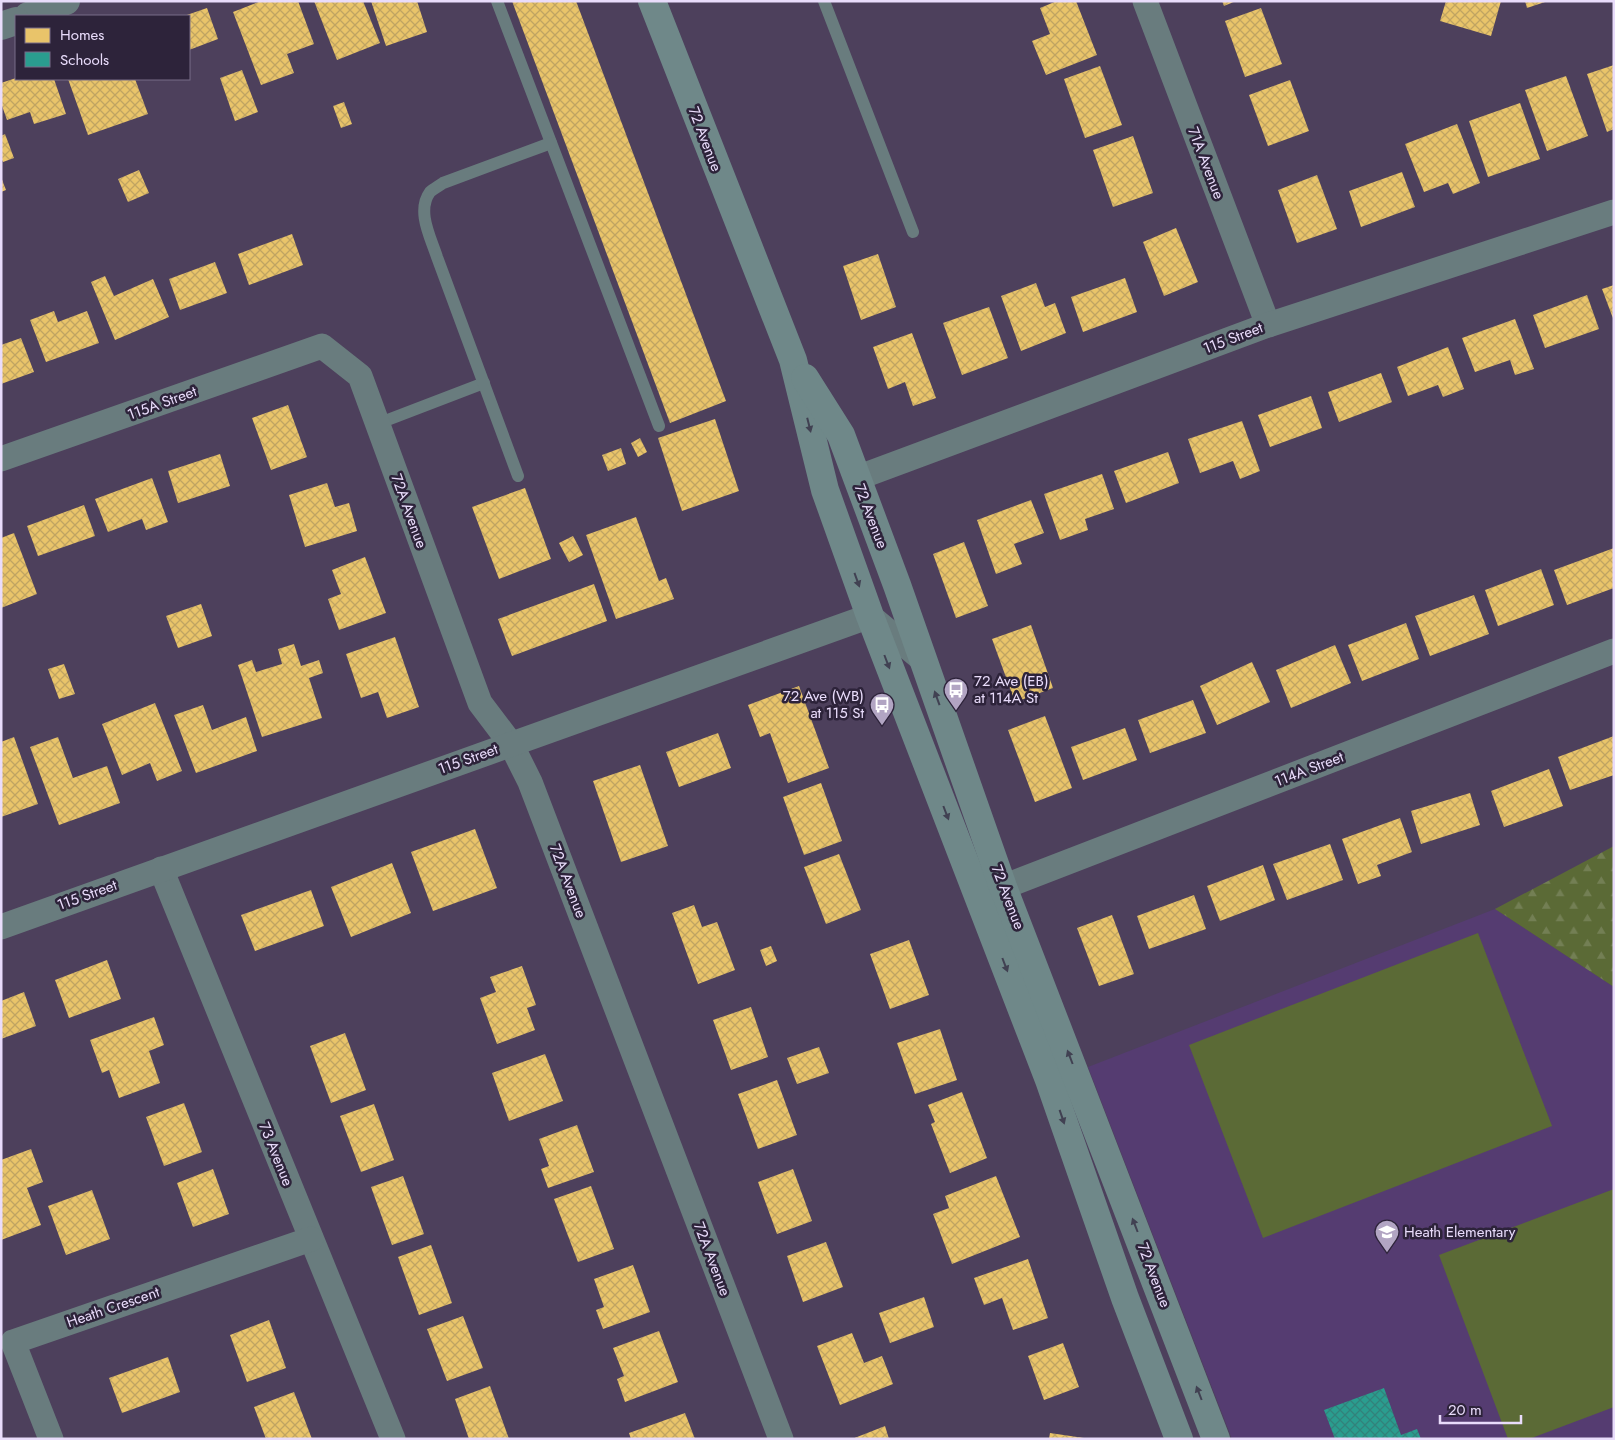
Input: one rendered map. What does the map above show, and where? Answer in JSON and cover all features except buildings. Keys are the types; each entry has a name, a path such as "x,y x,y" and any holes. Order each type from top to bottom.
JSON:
{"main road":[{"name":"72 Avenue","path":"652,1 793,360 825,490 870,616 1049,1080 1125,1298 1179,1439"},
{"name":"72 Avenue","path":"793,360 841,436 897,585 1003,886 1216,1439"}],"street":[{"path":"31,15 66,1"},
{"name":"71A Avenue","path":"1145,1 1268,325"},
{"path":"1,26 15,21"},
{"name":"115 Street","path":"857,478 1268,325 1614,212"},
{"name":"72A Avenue","path":"322,346 360,376 480,704 511,744 530,782 781,1439"},
{"name":"115A Street","path":"1,460 322,346"},
{"path":"870,616 924,661"},
{"name":"115 Street","path":"1,926 870,616"},
{"name":"114A Street","path":"1003,886 1614,650"},
{"name":"73 Avenue","path":"161,868 393,1439"},
{"name":"Heath Crescent","path":"51,1439 13,1342 311,1239"}],"lane":[{"path":"497,1 659,426"},
{"path":"824,1 913,232"},
{"path":"518,476 437,257 425,222 424,204 431,192 443,183 551,143"},
{"path":"377,424 484,383"}],"shaded area":[{"name":"Heath Elementary","path":"1495,909 1614,987 1614,1439 1232,1439 1088,1067"}],"green space":[{"path":"1614,846 1614,987 1495,909"},
{"path":"1478,933 1552,1126 1263,1238 1189,1045"},
{"path":"1614,1189 1614,1407 1529,1439 1508,1439 1439,1255"}],"place":[{"name":"72 Ave (EB) at 114A St","path":"956,711"},
{"name":"72 Ave (WB) at 115 St","path":"882,726"},
{"name":"Heath Elementary","path":"1387,1253"}]}
